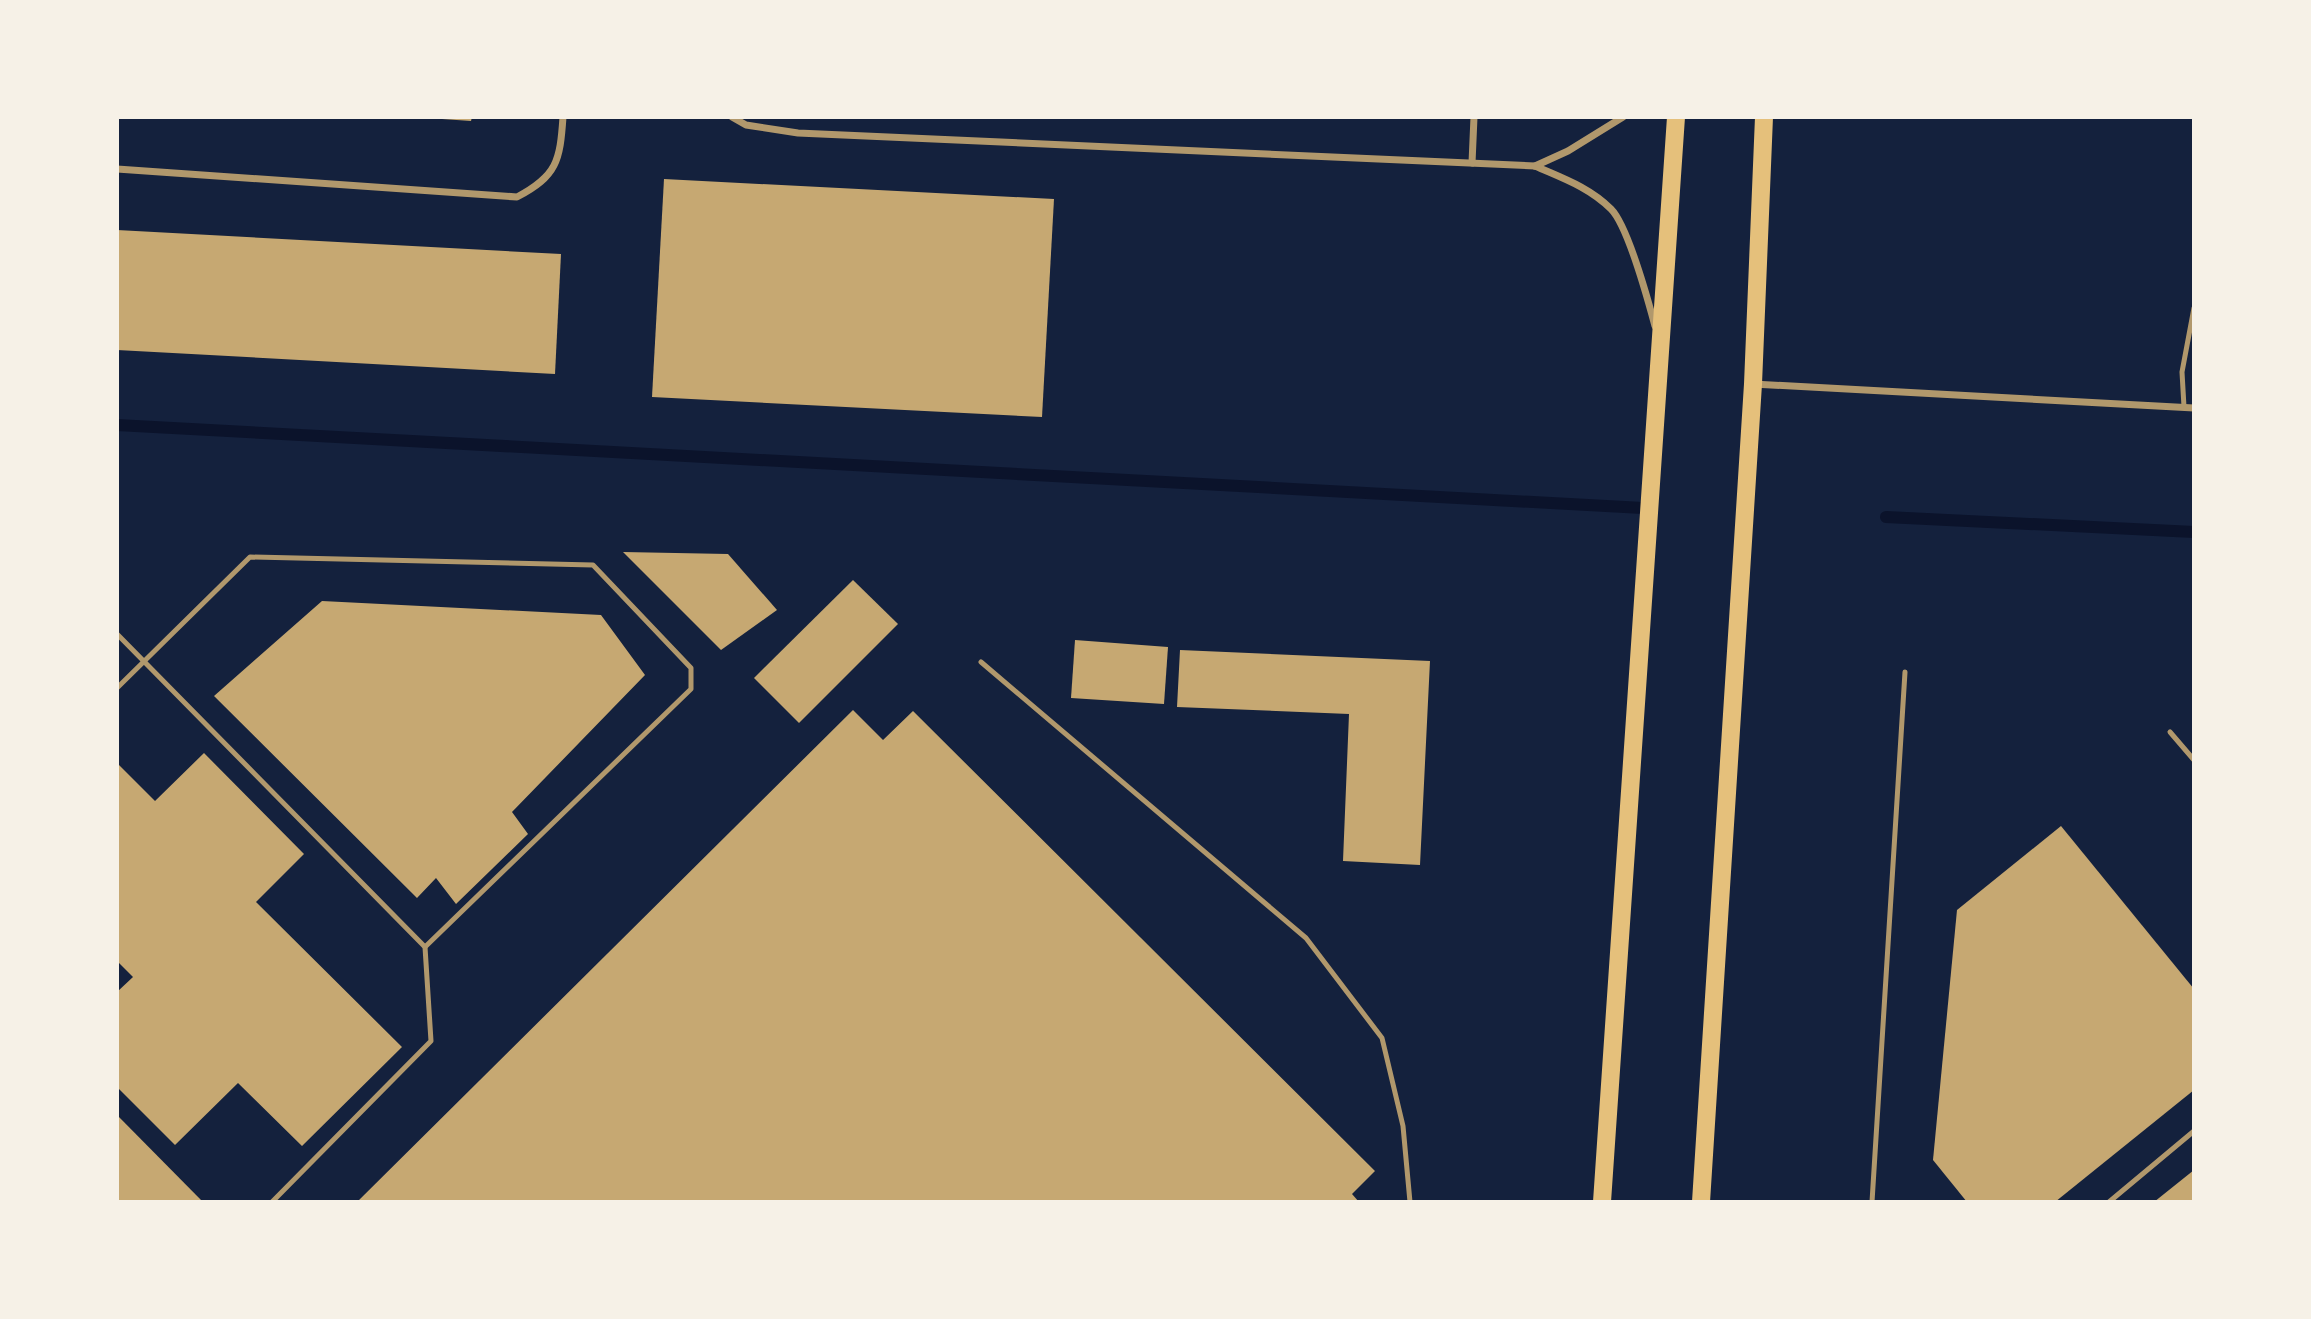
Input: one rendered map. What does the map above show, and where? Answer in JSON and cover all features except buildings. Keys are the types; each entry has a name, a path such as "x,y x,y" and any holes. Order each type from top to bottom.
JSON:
{"main road":[{"path":"1602,1202 1676,117"},
{"path":"1701,1202 1753,384 1763,117"}],"street":[{"path":"117,169 517,197 542,184 561,152 563,117"},
{"path":"732,117 746,125 798,133 1535,166 1583,186 1613,211 1641,273 1662,350"},
{"path":"1472,163 1474,117"},
{"path":"1535,166 1568,151 1623,117"},
{"path":"1753,384 2194,408"}],"lane":[{"path":"2184,407 2182,372 2194,308"},
{"path":"117,688 250,558 593,565 691,668 691,689 425,947"},
{"path":"117,634 425,947 431,1041 272,1202"},
{"path":"981,662 1306,938 1382,1038 1403,1126 1410,1202"},
{"path":"1872,1202 1905,672"},
{"path":"2170,732 2194,760"},
{"path":"2109,1202 2194,1130"}],"waterway":[{"path":"117,425 1643,508"},
{"path":"1886,517 2194,532"}]}
